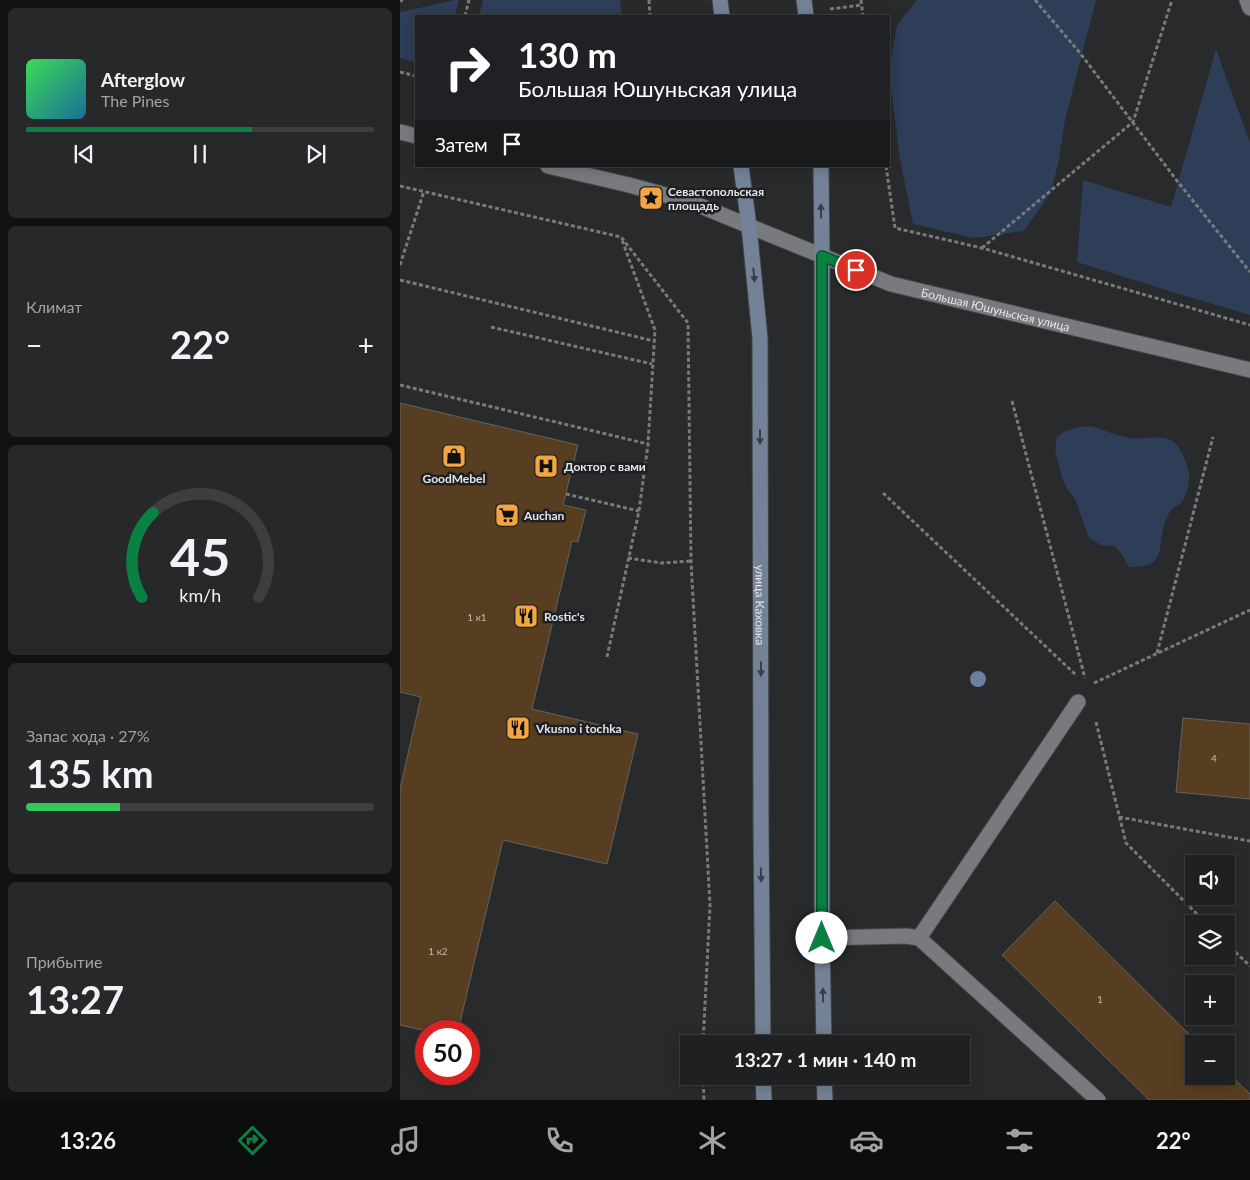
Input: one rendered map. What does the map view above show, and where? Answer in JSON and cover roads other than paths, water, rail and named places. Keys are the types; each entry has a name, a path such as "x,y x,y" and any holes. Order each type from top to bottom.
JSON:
{"main road":[{"path":"720,0 722,15"},
{"path":"804,0 806,15"},
{"name":"улица Каховка","path":"741,167 760,338 763,1035"},
{"path":"821,167 822,938 824,1035"},
{"path":"763,1085 764,1100"},
{"path":"824,1085 825,1100"}],"street":[{"path":"1247,0 1250,8"},
{"path":"400,132 415,136"},
{"path":"552,167 630,185 691,202 749,226"},
{"name":"Большая Юшуньская улица","path":"749,226 891,284 1250,370"},
{"path":"919,938 1078,702"},
{"path":"822,938 906,936 919,938 1098,1100"}],"place":[{"name":"Севастопольская площадь","path":"651,198"},
{"name":"GoodMebel","path":"454,456"},
{"name":"Доктор с вами","path":"546,466"},
{"name":"Auchan","path":"507,515"},
{"name":"Rostic's","path":"526,616"},
{"name":"Vkusno i tochka","path":"518,728"}]}
